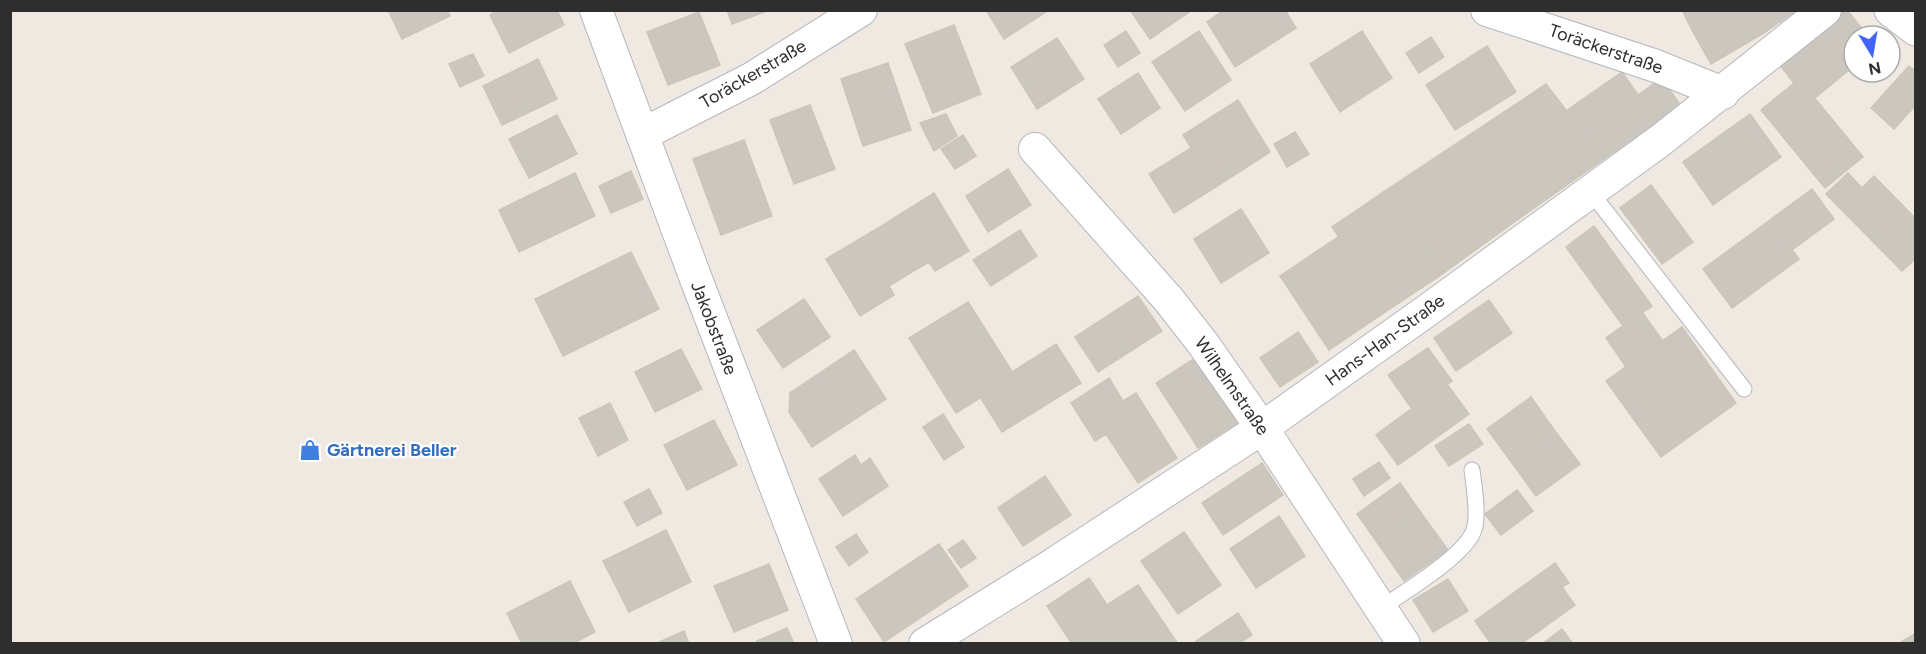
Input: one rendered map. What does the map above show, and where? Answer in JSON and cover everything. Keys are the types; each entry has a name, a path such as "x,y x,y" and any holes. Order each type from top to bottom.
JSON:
{"main road":[{"path":"1891,10 1916,29"}],"street":[{"name":"Jakobstraße","path":"596,10 836,644"},
{"name":"Toräckerstraße","path":"643,134 751,79 861,10"},
{"name":"Toräckerstraße","path":"1487,10 1656,66 1723,93"},
{"name":"Hans-Han-Straße","path":"925,644 1054,564 1262,428 1425,312 1723,93 1826,10"},
{"name":"Wilhelmstraße","path":"1035,149 1169,300 1233,383 1404,644"}],"lane":[{"path":"1590,191 1744,389"},
{"path":"1381,608 1442,565 1462,547 1474,530 1476,499 1472,470"}],"building":[{"path":"388,10 447,10 450,16 402,39"},
{"path":"498,10 557,10 564,25 509,53 490,15"},
{"path":"727,10 770,10 732,24"},
{"path":"986,10 1049,10 1004,39"},
{"path":"1130,10 1192,10 1150,39"},
{"path":"1224,10 1285,10 1296,28 1235,67 1207,22"},
{"path":"1682,10 1727,10 1692,30"},
{"path":"1727,10 1749,10 1764,33 1711,64 1692,30"},
{"path":"1749,10 1797,10 1764,33"},
{"path":"1845,10 1858,24 1842,24 1842,76 1815,98 1799,79 1794,83 1779,64"},
{"path":"699,12 720,65 668,85 647,32"},
{"path":"954,25 981,94 933,113 905,44"},
{"path":"1126,31 1140,53 1118,67 1104,45"},
{"path":"1199,31 1231,80 1185,111 1152,62"},
{"path":"1362,31 1392,78 1340,112 1310,64"},
{"path":"1431,37 1444,57 1419,73 1406,53"},
{"path":"1057,38 1084,79 1037,109 1011,67"},
{"path":"1487,46 1516,92 1455,130 1426,85"},
{"path":"473,54 484,76 460,87 449,64"},
{"path":"538,59 557,99 502,125 483,86"},
{"path":"888,63 911,130 863,146 841,79"},
{"path":"1909,66 1916,72 1916,105 1894,129 1871,108 1893,84 1902,84 1902,74"},
{"path":"1622,72 1638,95 1662,78 1681,106 1611,154 1576,104"},
{"path":"1138,73 1160,108 1121,134 1098,99"},
{"path":"1799,79 1863,157 1825,188 1761,110"},
{"path":"1546,84 1566,110 1489,165 1524,215 1438,277 1382,193"},
{"path":"1238,100 1270,152 1216,187 1183,135"},
{"path":"1576,104 1611,154 1524,215 1489,165"},
{"path":"810,105 835,169 794,184 770,120"},
{"path":"946,114 957,136 934,151 920,123"},
{"path":"1750,114 1781,157 1713,205 1683,162"},
{"path":"557,115 577,154 529,178 509,139"},
{"path":"1295,132 1309,154 1287,167 1274,144"},
{"path":"963,135 976,156 955,169 941,149"},
{"path":"744,140 758,178 707,197 693,159"},
{"path":"1191,148 1216,187 1174,213 1149,174"},
{"path":"1008,169 1031,205 988,232 966,196"},
{"path":"631,171 643,199 611,213 599,186"},
{"path":"575,173 595,216 519,252 499,210"},
{"path":"1848,173 1862,188 1874,176 1916,219 1916,262 1914,260 1902,271 1826,194"},
{"path":"758,178 772,216 721,235 707,197"},
{"path":"1651,185 1693,242 1662,264 1620,208"},
{"path":"1812,189 1834,219 1792,250 1770,220"},
{"path":"934,193 969,251 935,271 929,262 912,272 883,225"},
{"path":"1382,193 1438,277 1388,310 1332,227"},
{"path":"1241,209 1269,253 1221,283 1194,239"},
{"path":"1770,220 1799,259 1732,308 1703,269"},
{"path":"883,225 912,272 889,286 894,295 860,316 826,259"},
{"path":"1594,226 1652,306 1623,326 1566,247"},
{"path":"1020,230 1037,256 991,286 973,260"},
{"path":"1338,237 1388,310 1329,350 1280,276"},
{"path":"631,252 659,309 563,356 535,299"},
{"path":"1138,296 1162,331 1098,372 1075,337"},
{"path":"804,299 830,337 783,368 757,330"},
{"path":"1489,300 1512,333 1456,371 1434,338"},
{"path":"968,302 1015,376 956,413 909,338"},
{"path":"1642,312 1663,341 1626,367 1606,338"},
{"path":"1682,327 1736,403 1661,457 1606,381"},
{"path":"1298,332 1318,362 1280,387 1260,358"},
{"path":"1056,344 1081,383 1002,432 980,397 1015,376 1012,372"},
{"path":"1428,348 1452,381 1412,409 1388,375"},
{"path":"681,349 702,389 655,412 635,372"},
{"path":"854,350 886,399 812,447 789,412 790,393"},
{"path":"1195,358 1216,390 1177,415 1156,383"},
{"path":"1109,378 1123,401 1136,393 1177,458 1138,483 1106,434 1095,441 1071,403"},
{"path":"1447,384 1469,414 1422,448 1400,417"},
{"path":"1216,390 1237,423 1198,448 1177,415"},
{"path":"1531,397 1555,431 1512,463 1487,429"},
{"path":"610,403 628,440 598,456 579,418"},
{"path":"943,414 964,447 944,460 923,427"},
{"path":"1400,417 1422,448 1398,465 1376,435"},
{"path":"714,420 737,465 687,490 664,445"},
{"path":"1469,424 1483,444 1449,466 1435,446"},
{"path":"1555,431 1580,464 1536,496 1512,463"},
{"path":"855,455 861,465 870,458 888,486 843,516 819,479"},
{"path":"1379,462 1390,478 1364,496 1353,479"},
{"path":"1262,463 1283,495 1223,535 1202,503"},
{"path":"1045,476 1071,515 1023,546 998,508"},
{"path":"1400,483 1424,517 1381,548 1357,514"},
{"path":"649,489 662,513 637,526 624,502"},
{"path":"1517,490 1533,511 1501,535 1485,514"},
{"path":"1279,516 1305,556 1256,588 1230,549"},
{"path":"1424,517 1448,550 1404,581 1381,548"},
{"path":"666,530 691,582 629,612 603,561"},
{"path":"1184,532 1221,585 1178,614 1141,561"},
{"path":"856,534 868,552 849,566 836,547"},
{"path":"963,540 976,558 961,568 948,550"},
{"path":"939,544 968,586 926,614 898,571"},
{"path":"1555,563 1569,583 1562,587 1575,605 1521,644 1491,644 1475,621"},
{"path":"769,564 788,610 734,632 714,586"},
{"path":"898,571 926,614 884,642 856,599"},
{"path":"1089,578 1133,644 1072,644 1047,606"},
{"path":"1448,579 1468,611 1433,632 1413,600"},
{"path":"570,581 595,632 572,644 522,644 507,613"},
{"path":"1138,585 1178,644 1133,644 1107,605"},
{"path":"1238,613 1252,635 1238,644 1198,644 1196,641"},
{"path":"787,628 794,644 758,644 757,641"},
{"path":"1562,629 1573,644 1542,644"},
{"path":"684,631 689,644 655,644"},
{"path":"1916,633 1916,644 1898,644"}],"place":[{"name":"Gärtnerei Beller","path":"310,450"}]}
